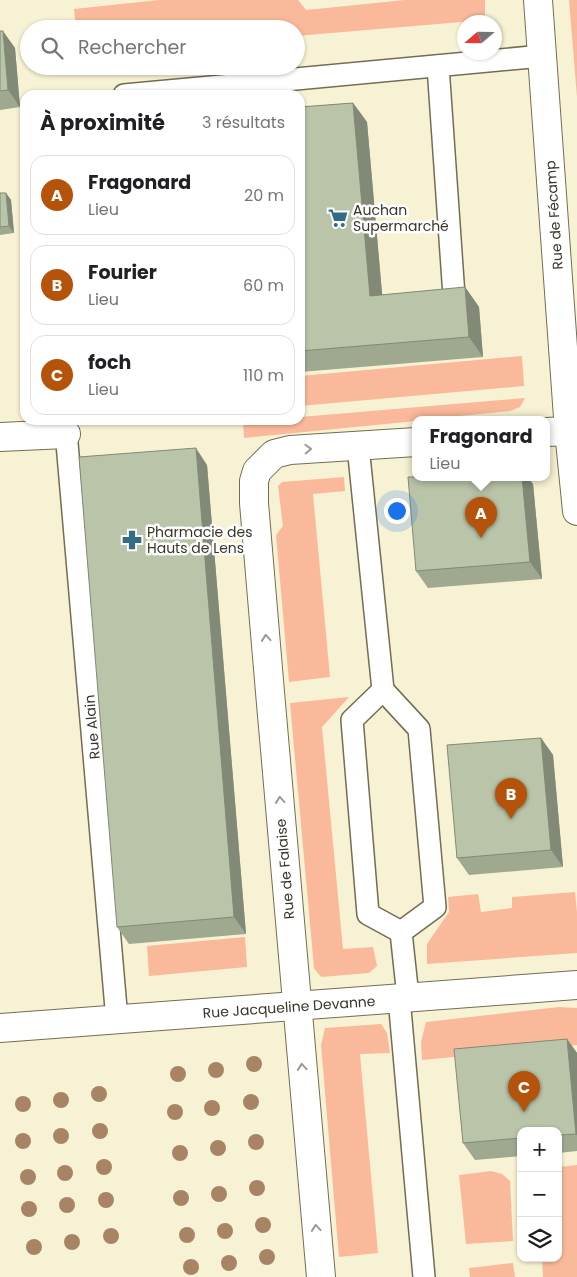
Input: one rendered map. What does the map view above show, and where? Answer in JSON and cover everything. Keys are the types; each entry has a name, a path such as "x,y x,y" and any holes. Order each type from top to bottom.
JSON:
{"street":[{"name":"Rue de Fécamp","path":"538,0 542,56 557,431 577,503 577,511"},
{"path":"0,437 66,427"},
{"path":"358,446 412,442"},
{"name":"Rue de Falaise","path":"321,1277 296,1006 254,503 254,480 257,471 263,463 274,454 290,450 358,446"},
{"name":"Rue Jacqueline Devanne","path":"0,1028 577,985"}],"lane":[{"path":"178,90 542,56"},
{"path":"438,66 454,296"},
{"name":"Rue Alain","path":"66,427 117,1020"},
{"path":"358,446 383,690 419,729 435,907 400,932"},
{"path":"383,690 352,720 368,914 400,932"},
{"path":"400,932 403,998 424,1277"}],"shaded area":[{"path":"159,0 298,0 306,10 405,0 485,0 485,15 457,15 457,22 305,35 305,20 75,20 74,9"},
{"path":"569,0 577,0 577,97"},
{"path":"522,356 524,386 305,406 305,376"},
{"path":"525,398 520,407 510,411 460,416 412,416 412,421 244,438 243,425 305,425 305,417"},
{"path":"344,477 345,491 313,494 330,677 289,682 276,535 283,526 278,486 282,482"},
{"path":"349,697 322,727 343,949 373,947 377,966 369,973 321,977 314,968 290,703"},
{"path":"575,892 577,953 427,964 427,944 449,912 448,897 478,894 481,912 512,908 512,897"},
{"path":"245,937 247,967 149,976 147,946"},
{"path":"559,1007 577,1008 577,1045 422,1060 421,1042 426,1022"},
{"path":"381,1024 387,1033 390,1053 360,1054 378,1253 339,1257 321,1045 325,1028"},
{"path":"577,1165 577,1277 543,1277 542,1262 562,1262 562,1167"},
{"path":"491,1171 502,1174 510,1181 513,1241 466,1244 459,1175"},
{"path":"513,1263 515,1277 470,1277 469,1268"}],"building":[{"path":"0,31 3,31 8,90 0,91"},
{"name":"Auchan Supermarché","path":"353,103 370,296 465,287 469,337 305,351 305,107"},
{"path":"0,193 6,193 9,226 0,227"},
{"path":"196,448 234,917 117,927 79,457"},
{"path":"408,477 412,477 412,481 522,481 530,562 416,571"},
{"path":"541,738 551,850 457,858 447,745"},
{"path":"567,1039 576,1134 562,1135 562,1127 517,1127 517,1138 463,1143 454,1049"}],"place":[{"name":"Auchan Supermarché","path":"338,218"},
{"name":"Fragonard","path":"481,538"},
{"name":"Pharmacie des Hauts de Lens","path":"132,540"},
{"name":"Fourier","path":"511,819"},
{"name":"foch","path":"524,1112"}]}
